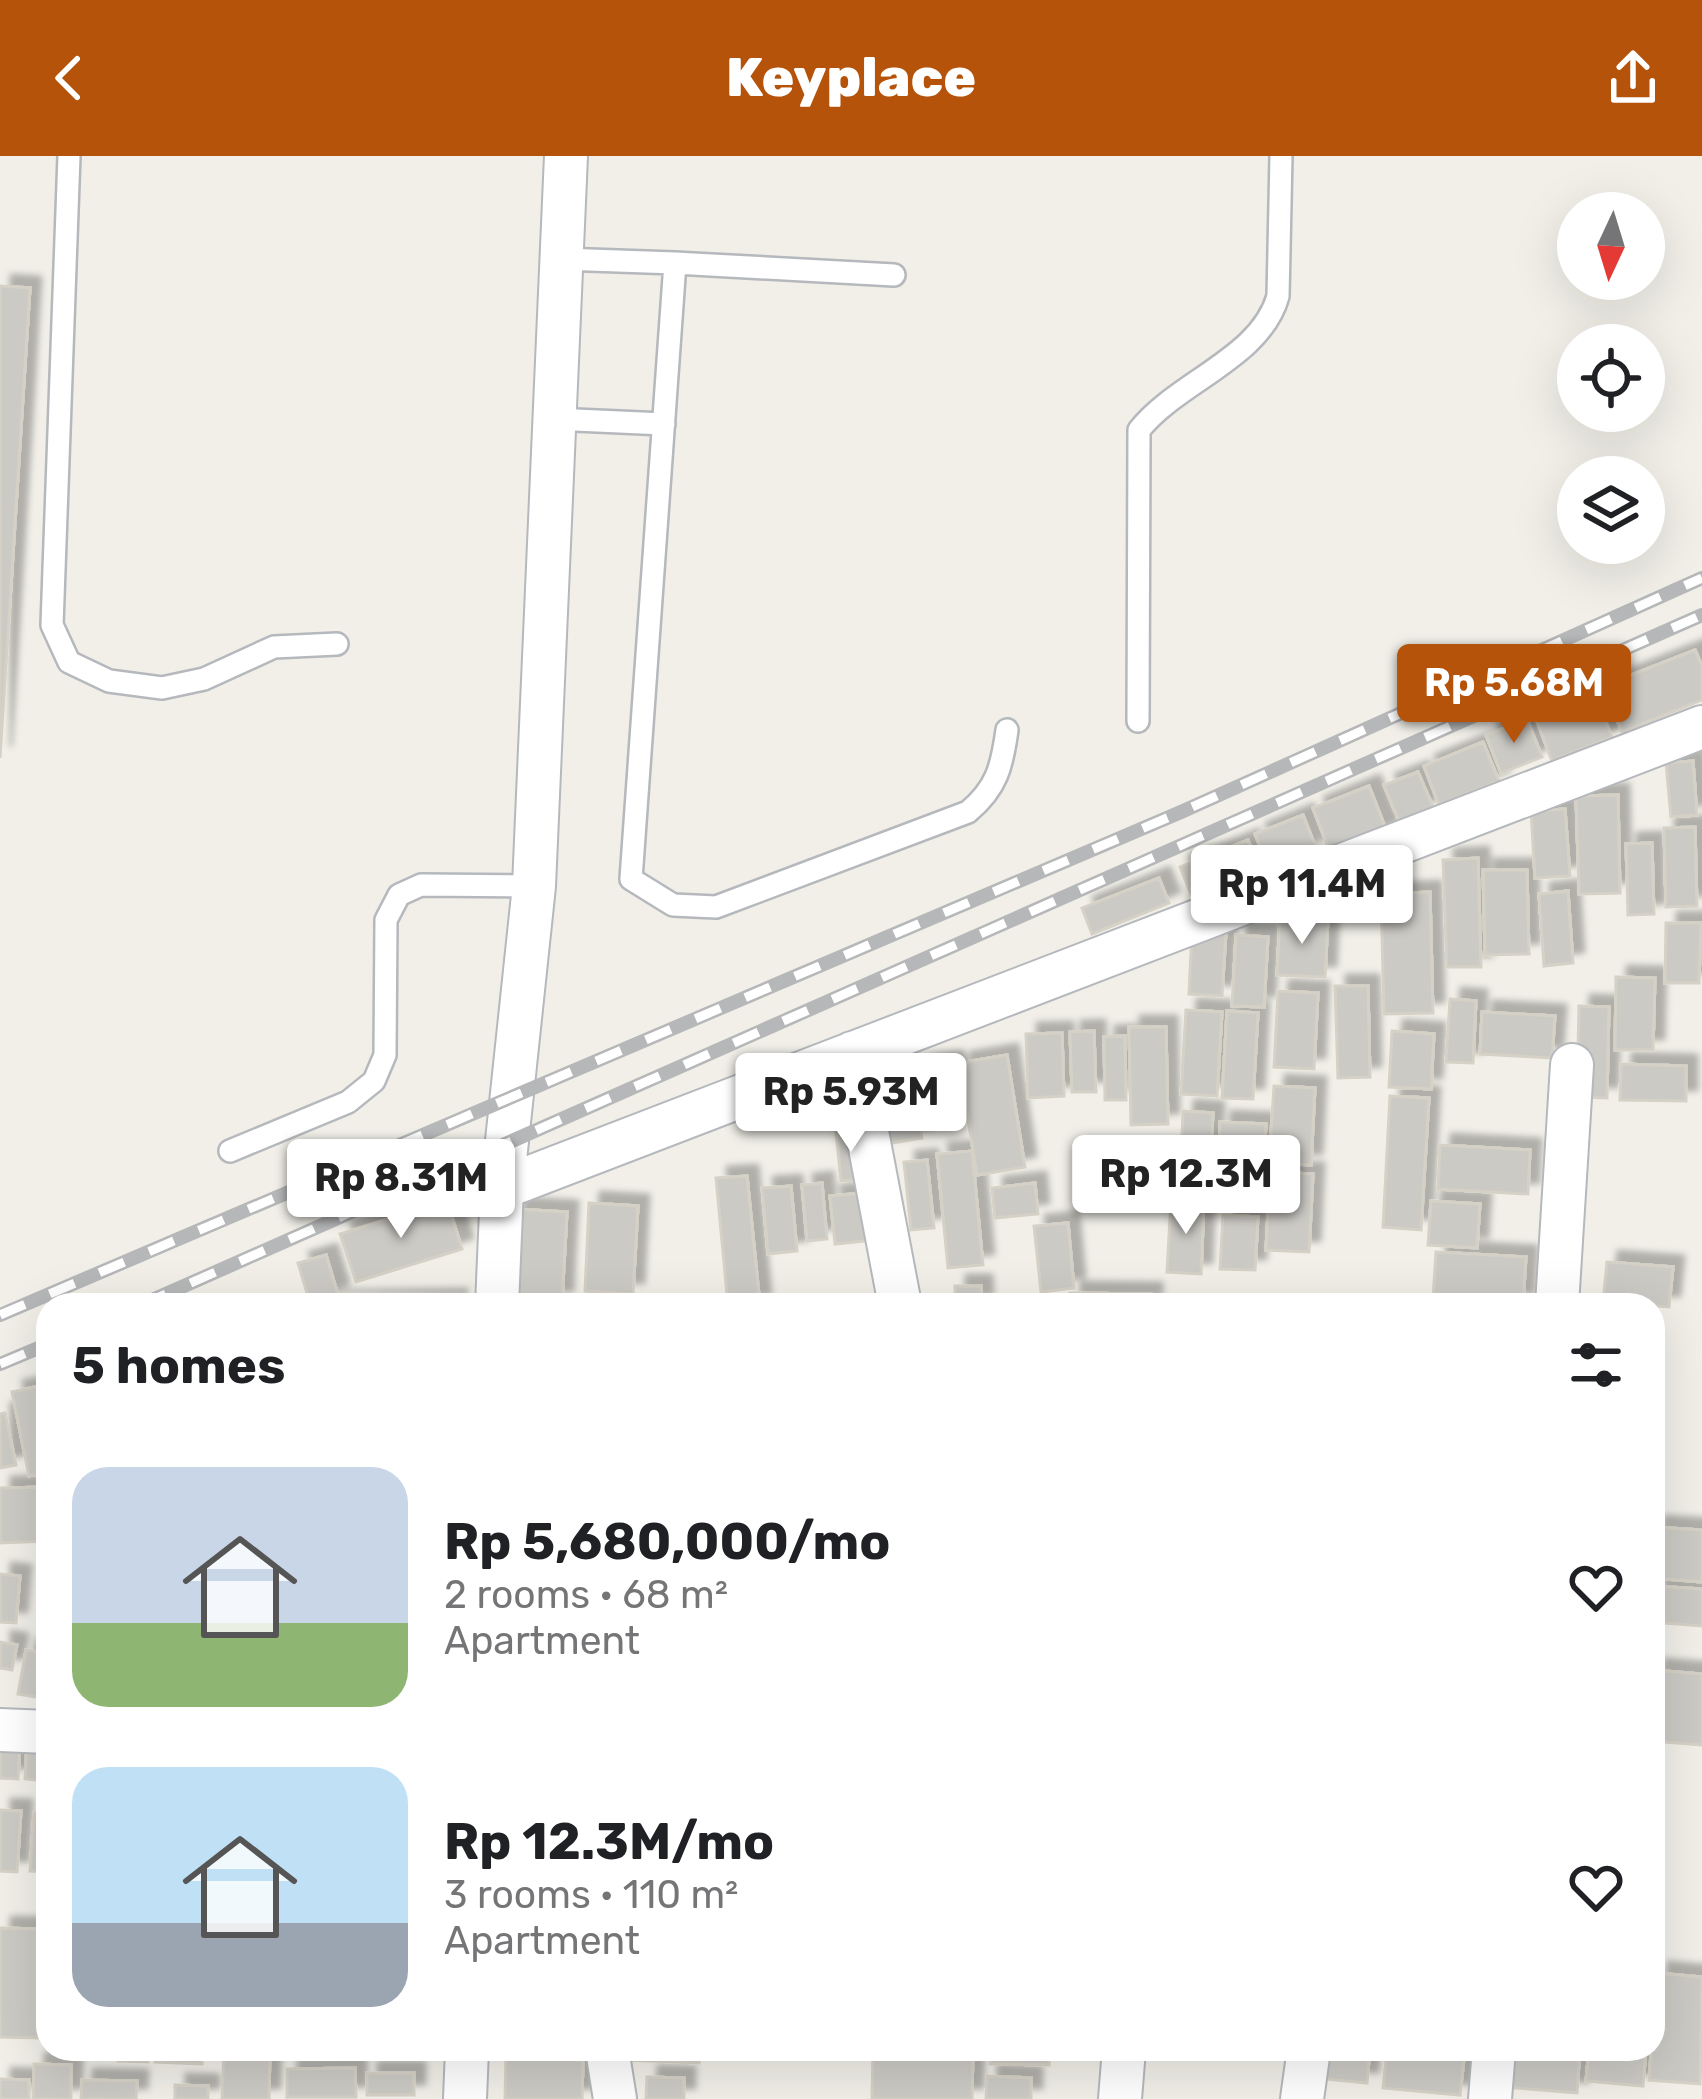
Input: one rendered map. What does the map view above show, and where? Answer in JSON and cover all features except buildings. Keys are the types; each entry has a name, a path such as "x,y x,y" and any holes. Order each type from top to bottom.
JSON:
{"street":[{"path":"498,1293 502,1188 534,886 566,156"},
{"path":"502,1188 1702,727"},
{"path":"851,1053 898,1293"},
{"path":"1558,1293 1572,1065"},
{"path":"0,1730 36,1732"},
{"path":"465,2099 467,2061"},
{"path":"609,2061 615,2099"},
{"path":"1120,2099 1123,2061"},
{"path":"1302,2099 1307,2061"},
{"path":"1490,2099 1493,2061"}],"lane":[{"path":"69,156 52,625 69,662 109,681 162,688 204,680 274,647 337,644"},
{"path":"1138,721 1139,430 1168,399 1262,332 1273,314 1281,156"},
{"path":"561,259 894,275"},
{"path":"675,263 631,879 673,905 716,907 968,812 989,794 1001,767 1007,730"},
{"path":"553,419 664,424"},
{"path":"230,1150 349,1102 374,1081 385,1054 386,920 399,896 421,885 534,886"}],"railway":[{"path":"52,1293 1181,812 1702,578"},
{"path":"168,1293 1702,615"},
{"path":"0,1315 36,1300"},
{"path":"0,1364 36,1349"}]}
